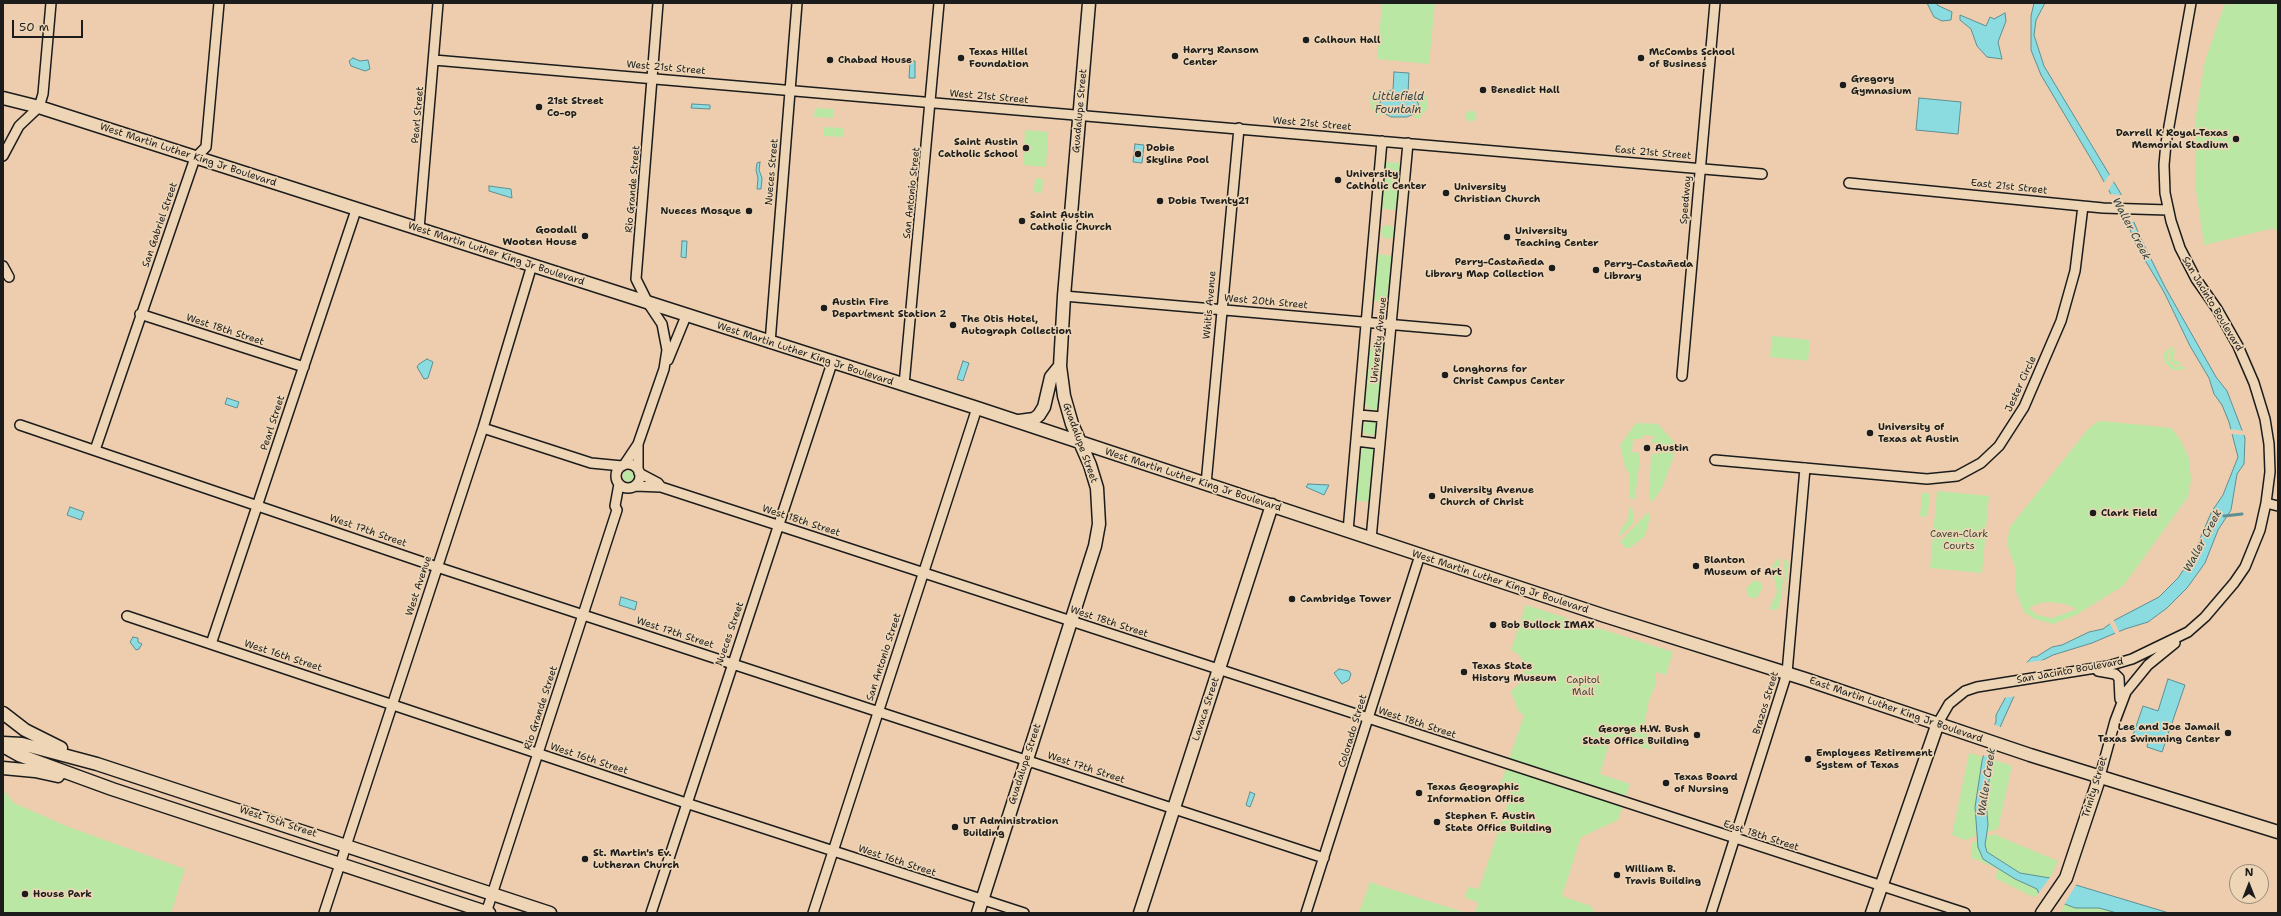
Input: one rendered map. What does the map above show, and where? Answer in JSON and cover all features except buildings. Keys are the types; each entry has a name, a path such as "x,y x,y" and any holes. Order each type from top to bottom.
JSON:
{"main road":[{"name":"Guadalupe Street","path":"978,913 1094,546 1098,524 1097,488 1082,444 1072,424 1064,396 1060,366 1064,296 1089,3"},
{"name":"West Martin Luther King Jr Boulevard","path":"3,98 39,107 832,363 977,408 1605,616"},
{"path":"1016,422 1034,419 1039,416 1044,407 1051,377 1060,366"},
{"name":"Lavaca Street","path":"1140,913 1272,506"},
{"name":"East Martin Luther King Jr Boulevard","path":"1605,616 1787,673 2030,755 2278,832"},
{"path":"3,713 43,741 97,764"},
{"name":"San Jacinto Boulevard","path":"1872,913 1938,723"},
{"name":"West 15th Street","path":"3,743 22,744 97,764 550,913"},
{"name":"West 15th Street","path":"3,746 19,755 112,789 487,913"},
{"path":"3,768 35,771 112,789"},
{"name":"Trinity Street","path":"2042,913 2063,884 2100,776"}],"street":[{"path":"3,156 19,126 39,107 43,94 51,3"},
{"name":"San Gabriel Street","path":"95,450 140,314 195,158 206,148 219,3"},
{"name":"Pearl Street","path":"419,229 438,3"},
{"name":"Rio Grande Street","path":"658,3 636,279 648,303 662,324 666,335 667,350 664,369"},
{"name":"Nueces Street","path":"770,343 797,3"},
{"name":"San Antonio Street","path":"904,385 932,103 939,3"},
{"name":"Speedway","path":"1682,376 1715,3"},
{"name":"San Jacinto Boulevard","path":"1938,723 1949,704 1960,694 1977,687 2108,666 2150,652 2188,632 2223,598 2245,567 2260,530 2266,503 2270,472 2269,444 2265,419 2254,383 2228,327 2188,265 2173,230 2168,210 2164,175 2166,144 2191,3"},
{"name":"West 21st Street","path":"434,60 653,77 790,91 1542,154"},
{"name":"Whitis Avenue","path":"1206,484 1221,309 1239,128"},
{"name":"University Avenue","path":"1348,531 1382,141"},
{"name":"University Avenue","path":"1371,539 1408,143"},
{"name":"East 21st Street","path":"1542,154 1762,174"},
{"name":"East 21st Street","path":"1849,183 2083,206 2168,210"},
{"name":"Jester Circle","path":"1715,460 1928,479 1957,476 1981,464 1999,446 2017,418 2030,393 2061,321 2076,263 2083,206"},
{"name":"Pearl Street","path":"211,644 356,210"},
{"name":"West Avenue","path":"324,913 392,703 484,428 532,265"},
{"path":"3,266 9,277"},
{"name":"West 20th Street","path":"1064,296 1466,331"},
{"name":"West 18th Street","path":"140,314 304,367"},
{"name":"Rio Grande Street","path":"623,465 638,444 664,369 674,350 686,316"},
{"name":"Nueces Street","path":"651,913 732,663 832,363"},
{"name":"San Antonio Street","path":"813,913 977,408"},
{"path":"1358,415 1382,417"},
{"name":"West 17th Street","path":"20,426 95,450 437,567 1324,858"},
{"path":"484,428 591,463 630,464 639,471 639,479 633,486 625,487 610,473 594,467 591,463"},
{"path":"1356,442 1380,444"},
{"name":"Rio Grande Street","path":"638,444 639,471"},
{"path":"618,482 617,470 623,465"},
{"name":"Brazos Street","path":"1711,913 1736,839 1787,673 1805,468"},
{"name":"West 18th Street","path":"639,471 658,483 661,487"},
{"name":"Rio Grande Street","path":"617,510 615,506 618,482"},
{"name":"Rio Grande Street","path":"487,913 537,754 617,510 633,486"},
{"name":"West 18th Street","path":"633,486 661,487 1551,778"},
{"path":"2266,503 2278,506"},
{"name":"Colorado Street","path":"1306,913 1420,555"},
{"name":"West 16th Street","path":"127,616 392,703 537,754 1024,913"},
{"name":"Trinity Street","path":"2100,776 2120,707 2126,692 2136,678 2188,632"},
{"path":"2085,670 2107,671 2115,674 2119,678 2120,707"},
{"name":"East 18th Street","path":"1551,778 1965,913"}],"green space":[{"path":"1382,3 1435,3 1429,64 1377,59"},
{"name":"Darrell K Royal-Texas Memorial Stadium","path":"2225,3 2231,6 2233,3 2278,3 2278,233 2274,228 2204,245 2195,184 2195,121 2205,61"},
{"path":"1372,92 1384,93 1380,96 1377,104 1378,108 1383,114 1381,115 1376,116 1371,107 1370,98"},
{"path":"1415,95 1427,96 1427,109 1419,119 1413,117 1420,108 1419,100"},
{"path":"815,108 834,109 833,118 814,117"},
{"path":"1471,110 1475,112 1477,116 1475,120 1471,122 1467,120 1465,116 1467,112"},
{"path":"824,127 844,128 843,137 824,136"},
{"path":"1025,130 1048,132 1046,167 1023,165"},
{"path":"1386,162 1401,163 1397,210 1382,209"},
{"path":"1035,178 1043,179 1042,193 1034,192"},
{"path":"1389,225 1393,227 1395,234 1392,238 1385,239 1380,232 1384,226"},
{"path":"1378,254 1393,256 1389,302 1374,301"},
{"path":"1772,336 1810,340 1808,361 1770,357"},
{"path":"1378,339 1383,341 1385,346 1379,408 1371,411 1365,403 1371,344"},
{"path":"2174,345 2174,348 2168,354 2167,360 2175,367 2183,366 2185,368 2181,370 2173,370 2165,363 2164,353"},
{"path":"2175,350 2173,360 2182,364 2176,365 2170,361 2170,353"},
{"path":"1369,421 1374,422 1378,428 1376,433 1372,436 1365,434 1363,429 1364,424"},
{"path":"2102,421 2171,428 2180,439 2189,458 2191,480 2188,497 2123,586 2076,615 2053,624 2035,619 2024,612 2016,592 2016,570 2007,544 2010,527 2088,429 2097,422","holes":["2049,602 2065,604 2077,609 2052,618 2037,615 2029,608 2040,603"]},
{"path":"1636,423 1658,424 1673,441 1674,456 1662,488 1653,501 1649,500 1651,454 1660,454 1661,444 1652,443 1653,436 1643,435 1642,439 1633,439 1632,452 1640,453 1635,499 1629,498 1630,475 1625,467 1620,445"},
{"path":"1365,446 1371,447 1375,450 1371,502 1356,501 1361,451"},
{"path":"628,470 632,472 634,476 632,480 628,482 624,480 622,476 624,472"},
{"name":"Caven-Clark Courts","path":"1937,491 1989,496 1982,573 1930,568"},
{"path":"1922,493 1930,493 1928,514 1925,517 1920,516"},
{"path":"1632,506 1634,522 1619,538 1621,529 1628,520 1629,508"},
{"path":"1648,512 1650,517 1645,536 1630,548 1626,548 1620,542"},
{"path":"1778,557 1783,582 1781,598 1778,609 1769,610 1777,592 1772,567"},
{"path":"1784,559 1787,560 1789,564 1784,598 1785,583"},
{"path":"1754,580 1760,582 1763,587 1757,598 1748,597 1746,589"},
{"name":"Capitol Mall","path":"1526,605 1673,652 1666,675 1656,672 1655,686 1649,700 1645,721 1651,750 1611,738 1600,774 1630,784 1618,820 1581,837 1562,896 1591,906 1595,913 1475,913 1478,902 1465,898 1468,887 1479,889 1511,793 1499,789 1524,715 1519,712 1512,694 1512,690 1522,681 1525,668 1520,656 1511,650"},
{"path":"1969,753 1983,757 1975,807 1976,836 1965,840 1952,835"},
{"path":"1992,759 2012,766 1998,829 1988,832 1986,801"},
{"path":"3,790 14,803 66,826 185,869 171,913 3,913"},
{"path":"1998,834 1998,836 2058,861 2050,878 2020,873 1987,852 1985,845 1987,836"},
{"path":"1977,841 1983,859 2015,879 2037,889 2039,894 2034,897 1995,878 1998,869 1972,858 1971,843"},
{"path":"1370,882 1381,886 1466,913 1359,913"},
{"path":"2065,903 2075,908 2099,908 2117,913 2061,913"}],"water":[{"path":"1927,3 1938,3 1937,5 1952,12 1951,20 1942,21 1934,17"},
{"name":"Waller Creek","path":"2034,3 2045,3 2036,20 2034,35 2044,66 2124,199 2142,241 2165,287 2216,377 2227,391 2245,438 2244,464 2237,474 2231,510 2218,530 2205,563 2187,588 2167,608 2148,622 2125,629 2092,643 2053,655 2037,663 2025,672 2001,725 1994,747 1986,801 1988,825 1985,845 1987,852 2020,873 2056,879 2169,913 2117,913 2099,908 2075,908 2039,894 2037,889 2015,879 1983,859 1978,847 1975,807 1982,761 1989,735 1996,722 1996,715 2021,669 2032,657 2036,657 2052,647 2062,645 2089,632 2103,629 2115,620 2159,597 2178,578 2192,557 2212,511 2223,495 2238,457 2229,422 2222,405 2214,394 2209,378 2190,346 2164,292 2136,245 2129,227 2097,169 2041,75 2031,50 2031,16"},
{"path":"2005,13 2006,21 1998,42 2002,59 1987,57 1977,46 1971,29 1960,20 1960,15 1986,26 1990,17 1994,19"},
{"path":"353,58 360,61 368,60 370,69 365,71 351,66 349,61"},
{"path":"910,61 915,61 915,78 909,78"},
{"name":"Littlefield Fountain","path":"1394,72 1409,73 1408,93 1412,93 1418,103 1419,107 1416,113 1407,117 1391,117 1382,112 1379,108 1381,98 1387,91 1393,90"},
{"path":"1919,98 1961,102 1958,134 1916,130"},
{"path":"692,104 710,105 710,109 691,108"},
{"name":"Dobie Skyline Pool","path":"1135,144 1144,145 1142,163 1133,162"},
{"path":"760,162 759,170 762,178 761,189 757,189 758,178 756,170 757,163"},
{"path":"489,186 511,189 512,198 489,191"},
{"path":"682,241 687,241 686,258 681,257"},
{"path":"427,359 433,362 428,378 424,379 417,367"},
{"path":"963,361 969,363 963,381 957,379"},
{"path":"227,398 239,402 237,408 225,404"},
{"path":"1308,484 1329,485 1324,495 1306,487"},
{"path":"70,507 84,512 81,520 67,515"},
{"path":"621,597 637,602 635,610 619,605"},
{"path":"133,637 138,638 138,642 142,644 139,649 136,650 130,642"},
{"path":"1339,669 1349,671 1351,674 1349,680 1342,684 1334,673"},
{"path":"2168,679 2185,685 2162,752 2147,747 2148,743 2132,738 2143,706 2158,711"},
{"path":"1250,792 1255,794 1250,807 1246,805"}],"pier":[{"path":"2110,174 2114,181 2108,191 2103,184"},
{"path":"2108,194 2123,195 2135,222 2123,221"},
{"path":"2229,429 2245,431 2246,435 2231,434"},
{"path":"2113,619 2120,633 2116,635 2109,622"},
{"path":"2044,660 2027,674 2018,696 2003,698 2024,663"},
{"path":"1993,724 2003,728 1994,759 1982,755 1987,735"},
{"path":"2051,876 2077,883 2064,905 2037,895"}],"waterway":[{"name":"Waller Creek","path":"2224,516 2242,514"}],"place":[{"name":"Calhoun Hall","path":"1306,40"},
{"name":"Harry Ransom Center","path":"1175,56"},
{"name":"Texas Hillel Foundation","path":"961,58"},
{"name":"McCombs School of Business","path":"1641,58"},
{"name":"Chabad House","path":"830,60"},
{"name":"Gregory Gymnasium","path":"1843,85"},
{"name":"Benedict Hall","path":"1483,90"},
{"name":"21st Street Co-op","path":"539,107"},
{"name":"Darrell K Royal-Texas Memorial Stadium","path":"2236,139"},
{"name":"Saint Austin Catholic School","path":"1026,148"},
{"name":"Dobie Skyline Pool","path":"1138,154"},
{"name":"University Catholic Center","path":"1338,180"},
{"name":"University Christian Church","path":"1446,193"},
{"name":"Dobie Twenty21","path":"1160,201"},
{"name":"Nueces Mosque","path":"749,211"},
{"name":"Saint Austin Catholic Church","path":"1022,221"},
{"name":"Goodall Wooten House","path":"585,236"},
{"name":"University Teaching Center","path":"1507,237"},
{"name":"Perry-Castañeda Library Map Collection","path":"1552,268"},
{"name":"Perry-Castañeda Library","path":"1596,270"},
{"name":"Austin Fire Department Station 2","path":"824,308"},
{"name":"The Otis Hotel, Autograph Collection","path":"953,325"},
{"name":"Longhorns for Christ Campus Center","path":"1445,375"},
{"name":"University of Texas at Austin","path":"1870,433"},
{"name":"Austin","path":"1647,448"},
{"name":"University Avenue Church of Christ","path":"1432,496"},
{"name":"Clark Field","path":"2093,513"},
{"name":"Blanton Museum of Art","path":"1696,566"},
{"name":"Cambridge Tower","path":"1292,599"},
{"name":"Bob Bullock IMAX","path":"1493,625"},
{"name":"Texas State History Museum","path":"1464,672"},
{"name":"Lee and Joe Jamail Texas Swimming Center","path":"2228,733"},
{"name":"George H.W. Bush State Office Building","path":"1697,735"},
{"name":"Employees Retirement System of Texas","path":"1808,759"},
{"name":"Texas Board of Nursing","path":"1666,783"},
{"name":"Texas Geographic Information Office","path":"1419,793"},
{"name":"Stephen F. Austin State Office Building","path":"1437,822"},
{"name":"UT Administration Building","path":"955,827"},
{"name":"St. Martin's Ev. Lutheran Church","path":"585,859"},
{"name":"William B. Travis Building","path":"1617,875"},
{"name":"House Park","path":"25,894"}]}
